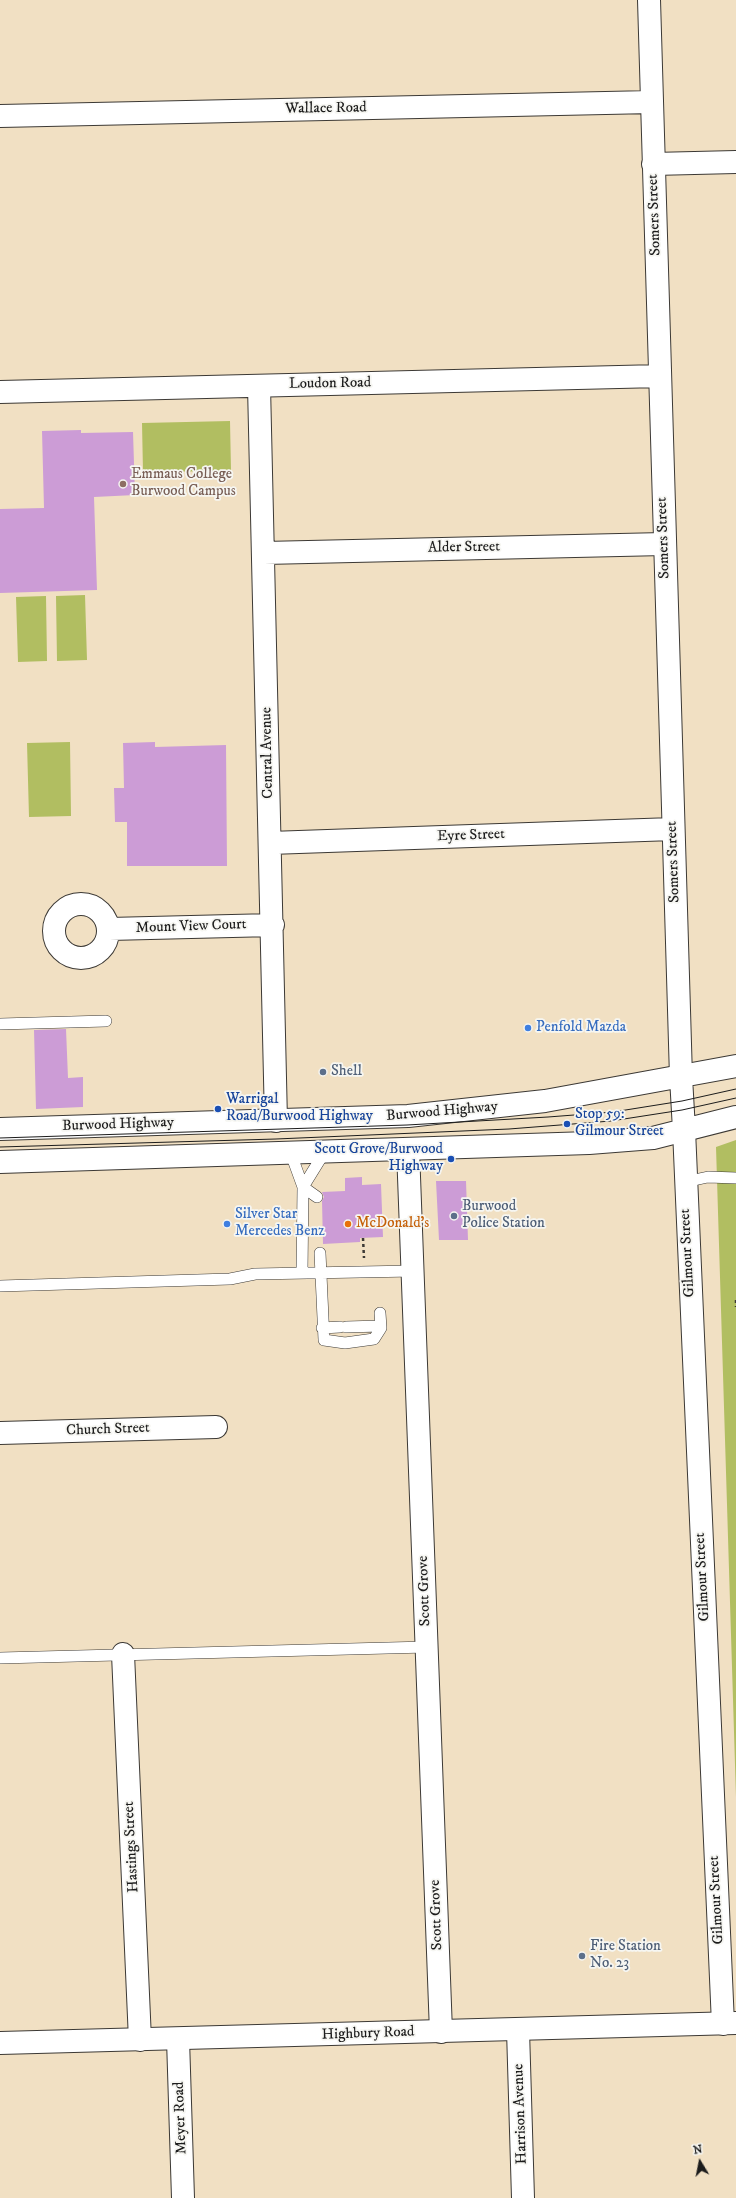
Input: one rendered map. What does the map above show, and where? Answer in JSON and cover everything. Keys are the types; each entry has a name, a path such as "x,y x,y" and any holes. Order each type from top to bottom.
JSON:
{"main road":[{"name":"Somers Street","path":"649,0 664,544 684,1130"},
{"name":"Wallace Road","path":"0,116 652,102"},
{"path":"653,164 736,162"},
{"name":"Loudon Road","path":"0,392 660,376"},
{"name":"Central Avenue","path":"259,386 276,1121 283,1154"},
{"name":"Alder Street","path":"264,553 664,544"},
{"name":"Eyre Street","path":"270,843 673,829"},
{"name":"Mount View Court","path":"109,929 272,925"},
{"name":"Burwood Highway","path":"0,1129 408,1116 545,1101 736,1066"},
{"name":"Scott Grove","path":"408,1116 408,1150 441,2032"},
{"path":"0,1162 324,1153 596,1143 653,1138 736,1117"},
{"name":"Gilmour Street","path":"684,1130 685,1182 729,2024"},
{"name":"Church Street","path":"0,1433 216,1427"},
{"name":"Hastings Street","path":"123,1654 140,2040"},
{"name":"Highbury Road","path":"0,2043 729,2024"},
{"name":"Harrison Avenue","path":"518,2030 523,2198"},
{"name":"Meyer Road","path":"178,2039 183,2198"}],"lane":[{"path":"0,1024 106,1020"},
{"path":"302,1273 303,1187 324,1153"},
{"path":"283,1154 303,1187 317,1197"},
{"path":"685,1182 714,1176 736,1178"},
{"path":"320,1253 322,1328 324,1340 345,1343 374,1339 380,1326 380,1313"},
{"path":"0,1286 230,1279 255,1274 413,1271"},
{"path":"322,1328 380,1326"},
{"path":"0,1658 427,1647"}],"path":[{"path":"363,1238 363,1255 365,1262"},
{"path":"736,1300 736,1307"}],"green space":[{"path":"230,421 231,471 143,472 142,423"},
{"path":"85,595 87,660 57,661 56,596"},
{"path":"46,596 47,661 18,662 16,597"},
{"path":"70,742 71,816 29,817 27,743"},
{"path":"736,1140 736,1797 716,1147"}],"building":[{"path":"81,430 81,433 133,432 135,495 94,497 97,590 0,593 0,509 44,508 42,431"},
{"path":"155,742 155,747 226,745 227,866 127,866 127,822 115,822 114,788 124,788 123,743"},
{"path":"66,1029 68,1078 83,1077 83,1107 36,1109 34,1030"},
{"path":"362,1177 362,1185 381,1184 383,1237 360,1238 360,1242 323,1244 322,1201 324,1197 322,1192 345,1191 345,1178"},
{"path":"436,1181 466,1181 468,1240 439,1240"}],"tram line":[{"path":"0,1138 407,1125 548,1117 613,1112 682,1101 736,1089"},
{"path":"0,1147 276,1139 509,1129 611,1121 682,1110 736,1098"}],"place":[{"name":"Emmaus College Burwood Campus","path":"123,484"},
{"name":"Penfold Mazda","path":"528,1028"},
{"name":"Shell","path":"323,1072"},
{"name":"Warrigal Road/Burwood Highway","path":"218,1109"},
{"name":"Stop 59: Gilmour Street","path":"567,1124"},
{"name":"Scott Grove/Burwood Highway","path":"451,1159"},
{"name":"Burwood Police Station","path":"454,1216"},
{"name":"Silver Star Mercedes Benz","path":"227,1224"},
{"name":"McDonald's","path":"348,1224"},
{"name":"Fire Station No. 23","path":"582,1956"}]}
